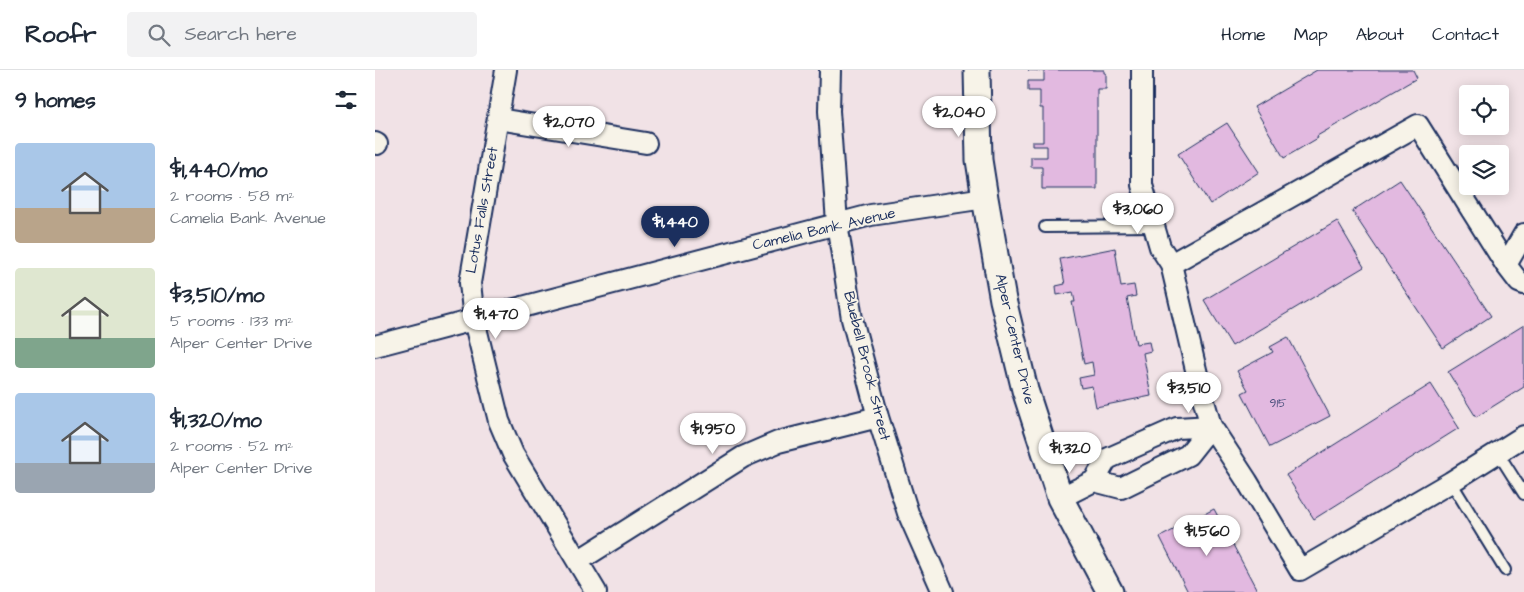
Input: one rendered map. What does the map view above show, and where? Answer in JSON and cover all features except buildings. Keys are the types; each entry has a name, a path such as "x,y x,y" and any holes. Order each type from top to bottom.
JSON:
{"street":[{"name":"Lotus Falls Street","path":"506,70 470,283 474,320 499,421 513,454 596,592"},
{"name":"Bluebell Brook Street","path":"829,70 829,111 837,223 852,319 878,417 908,513 943,592"},
{"name":"Alper Center Drive","path":"977,70 979,160 1003,300 1025,390 1060,498 1110,592"},
{"path":"1142,70 1142,185 1160,247 1171,264 1211,426 1247,481 1299,570 1451,482 1524,436"},
{"path":"498,119 646,143"},
{"path":"1171,264 1418,125 1506,264 1519,282 1524,284"},
{"name":"Camelia Bank Avenue","path":"375,346 837,223 871,215 985,198"},
{"path":"1506,264 1524,234"},
{"path":"579,561 743,457 778,442 878,417"},
{"path":"1094,481 1121,488 1187,455 1211,426"},
{"path":"1060,498 1094,481 1107,459 1177,428 1211,426"}],"lane":[{"path":"1045,227 1154,226"},
{"path":"1498,452 1524,494"},
{"path":"1451,482 1505,570"}]}
